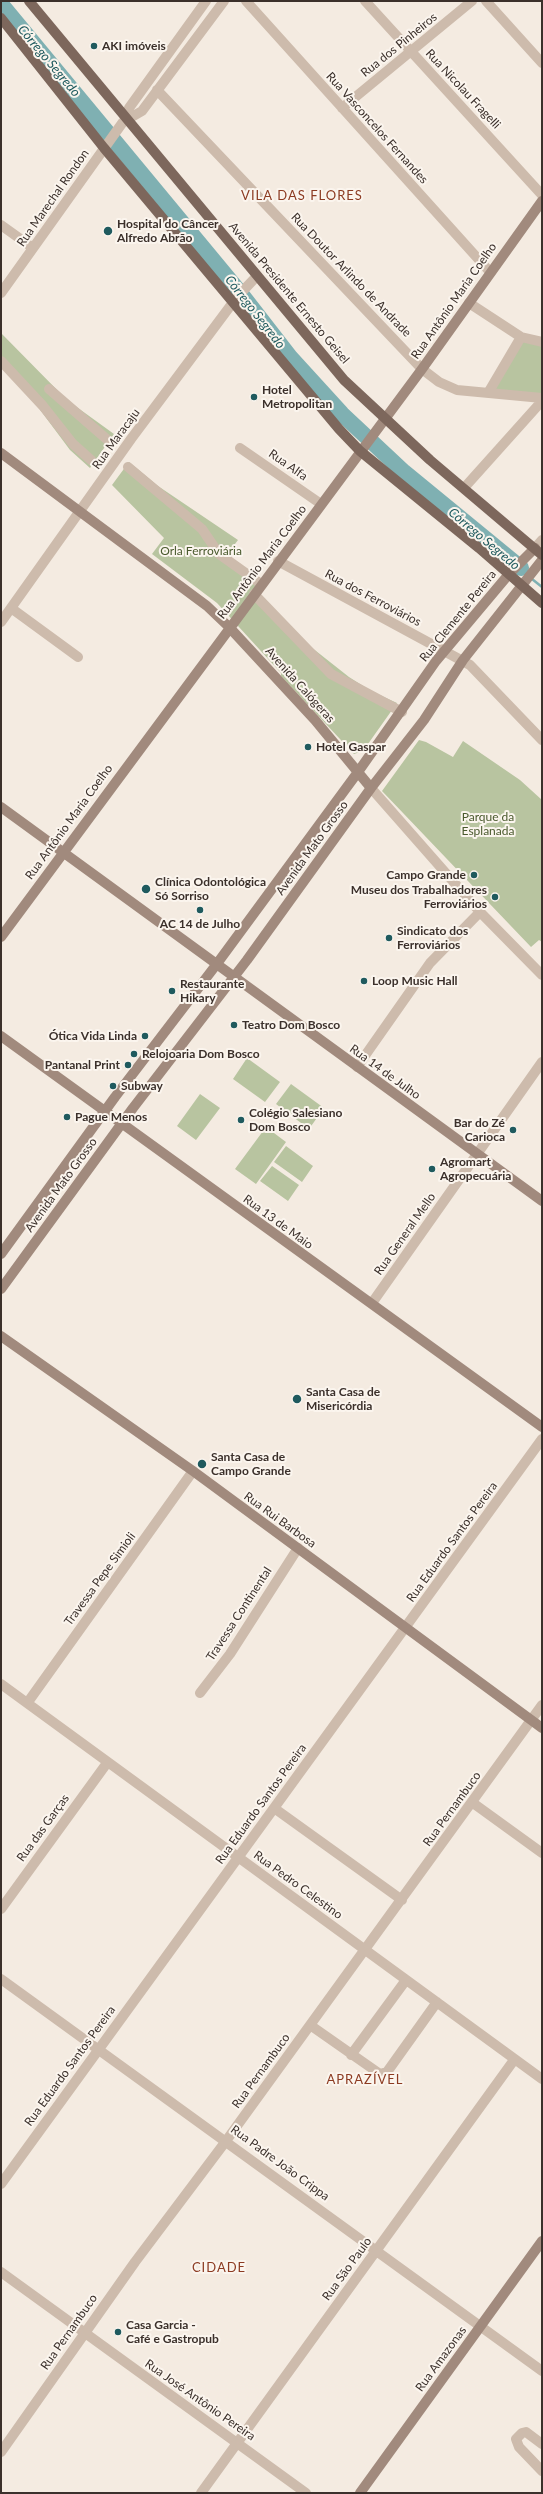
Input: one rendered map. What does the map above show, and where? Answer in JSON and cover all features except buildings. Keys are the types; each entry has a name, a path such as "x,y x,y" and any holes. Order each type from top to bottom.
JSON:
{"main road":[{"name":"Avenida Presidente Ernesto Geisel","path":"29,1 254,278 381,422 464,488 537,556"},
{"path":"1,18 107,144 320,408 360,451 542,603"}],"street":[{"name":"Rua Marechal Rondon","path":"1,293 125,120 128,108 206,1"},
{"name":"Rua Marechal Rondon","path":"125,120 142,111 224,1"},
{"name":"Rua Vasconcelos Fernandes","path":"246,1 490,272"},
{"name":"Rua Nicolau Fragelli","path":"365,1 542,195"},
{"name":"Rua dos Pinheiros","path":"342,108 472,1"},
{"path":"486,1 542,63"},
{"name":"Rua Doutor Arlindo de Andrade","path":"157,90 422,369 439,382 457,390 542,400"},
{"name":"Rua Antônio Maria Coelho","path":"1,937 62,852 381,422 422,369 542,201"},
{"path":"1,225 33,248"},
{"name":"Rua Maracaju","path":"1,622 234,300 254,278"},
{"path":"469,303 521,337 542,342"},
{"path":"488,393 521,337"},
{"path":"1,361 43,406 73,444 91,460"},
{"path":"49,389 110,442"},
{"path":"464,488 542,400"},
{"name":"Rua Alfa","path":"240,448 321,504"},
{"name":"Avenida Calógeras","path":"1,453 187,589 229,627 315,720 371,788 480,912 542,975"},
{"path":"128,467 202,529 219,554 261,584"},
{"name":"Rua Clemente Pereira","path":"371,788 421,724 463,660 528,576 542,540"},
{"name":"Rua Clemente Pereira","path":"358,772 444,652 509,574 518,566 537,556"},
{"name":"Rua dos Ferroviários","path":"278,561 444,652 463,660 542,740"},
{"path":"254,594 331,674 402,712"},
{"path":"11,608 78,657"},
{"name":"Avenida Mato Grosso","path":"1,1254 104,1112 216,965 358,772"},
{"name":"Avenida Mato Grosso","path":"1,1289 121,1124 234,978 371,788"},
{"name":"Rua 14 de Julho","path":"1,807 542,1201"},
{"path":"357,1067 430,963 480,912"},
{"name":"Rua 13 de Maio","path":"1,1036 321,1269 372,1303 542,1427"},
{"name":"Rua General Mello","path":"372,1303 542,1062"},
{"name":"Rua Rui Barbosa","path":"1,1336 193,1471 542,1728"},
{"name":"Rua Eduardo Santos Pereira","path":"1,2184 542,1439"},
{"name":"Travessa Pepe Simioli","path":"28,1702 193,1471"},
{"name":"Travessa Continental","path":"200,1694 230,1654 298,1548"},
{"name":"Rua Pedro Celestino","path":"1,1684 28,1702 107,1763 542,2079"},
{"name":"Rua Pernambuco","path":"1,2452 84,2333 366,1950 532,1721 542,1705"},
{"name":"Rua das Garças","path":"1,1909 107,1763"},
{"path":"473,1803 542,1853"},
{"path":"274,1808 402,1900"},
{"name":"Rua Padre João Crippa","path":"1,1979 226,2140 542,2371"},
{"path":"351,2055 406,1980"},
{"path":"310,2025 380,2074 387,2072 437,2002"},
{"name":"Rua São Paulo","path":"201,2493 514,2060"},
{"name":"Rua Amazonas","path":"360,2493 541,2245"},
{"name":"Rua José Antônio Pereira","path":"1,2272 238,2442 306,2493"},
{"path":"542,2444 526,2432 522,2433 516,2439 519,2447 542,2471"}],"green space":[{"path":"1,333 67,400 114,434 90,468 70,450 35,403 1,367"},
{"path":"521,337 542,342 542,398 488,393"},
{"name":"Orla Ferroviária","path":"129,462 158,486 238,540 232,548 232,559 250,573 266,606 297,636 349,677 371,691 397,703 363,751 354,754 281,676 281,673 217,603 152,554 164,538 112,485"},
{"name":"Parque da Esplanada","path":"419,740 426,742 453,757 463,741 520,780 542,800 542,942 539,940 531,947 382,791"},
{"path":"247,1058 280,1082 265,1102 233,1079"},
{"path":"291,1084 324,1108 309,1129 276,1104"},
{"path":"200,1094 220,1108 196,1140 177,1126"},
{"path":"266,1127 286,1142 256,1184 235,1169"},
{"path":"286,1146 313,1166 302,1182 274,1162"},
{"path":"272,1166 299,1185 288,1201 260,1181"}],"waterway":[{"name":"Córrego Segredo","path":"1,4 238,290 290,357 342,414 404,472 521,568"},
{"name":"Córrego Segredo","path":"521,568 528,575"},
{"name":"Córrego Segredo","path":"532,579 542,587"}],"place":[{"name":"AKI imóveis","path":"94,46"},
{"name":"Hospital do Câncer Alfredo Abrão","path":"108,231"},
{"name":"Hotel Metropolitan","path":"254,397"},
{"name":"Hotel Gaspar","path":"308,747"},
{"name":"Campo Grande","path":"474,875"},
{"name":"Clínica Odontológica Só Sorriso","path":"146,889"},
{"name":"Museu dos Trabalhadores Ferroviários","path":"495,897"},
{"name":"AC 14 de Julho","path":"200,910"},
{"name":"Sindicato dos Ferroviários","path":"389,938"},
{"name":"Loop Music Hall","path":"364,981"},
{"name":"Restaurante Hikary","path":"172,991"},
{"name":"Teatro Dom Bosco","path":"234,1025"},
{"name":"Ótica Vida Linda","path":"145,1036"},
{"name":"Relojoaria Dom Bosco","path":"134,1054"},
{"name":"Pantanal Print","path":"128,1065"},
{"name":"Subway","path":"113,1086"},
{"name":"Pague Menos","path":"67,1117"},
{"name":"Colégio Salesiano Dom Bosco","path":"241,1120"},
{"name":"Bar do Zé Carioca","path":"513,1130"},
{"name":"Agromart Agropecuária","path":"432,1169"},
{"name":"Santa Casa de Misericórdia","path":"297,1399"},
{"name":"Santa Casa de Campo Grande","path":"202,1464"},
{"name":"Casa Garcia - Café e Gastropub","path":"118,2332"}],"district":[{"name":"VILA DAS FLORES","path":"302,196"},
{"name":"APRAZÍVEL","path":"365,2080"},
{"name":"CIDADE","path":"219,2268"}]}
